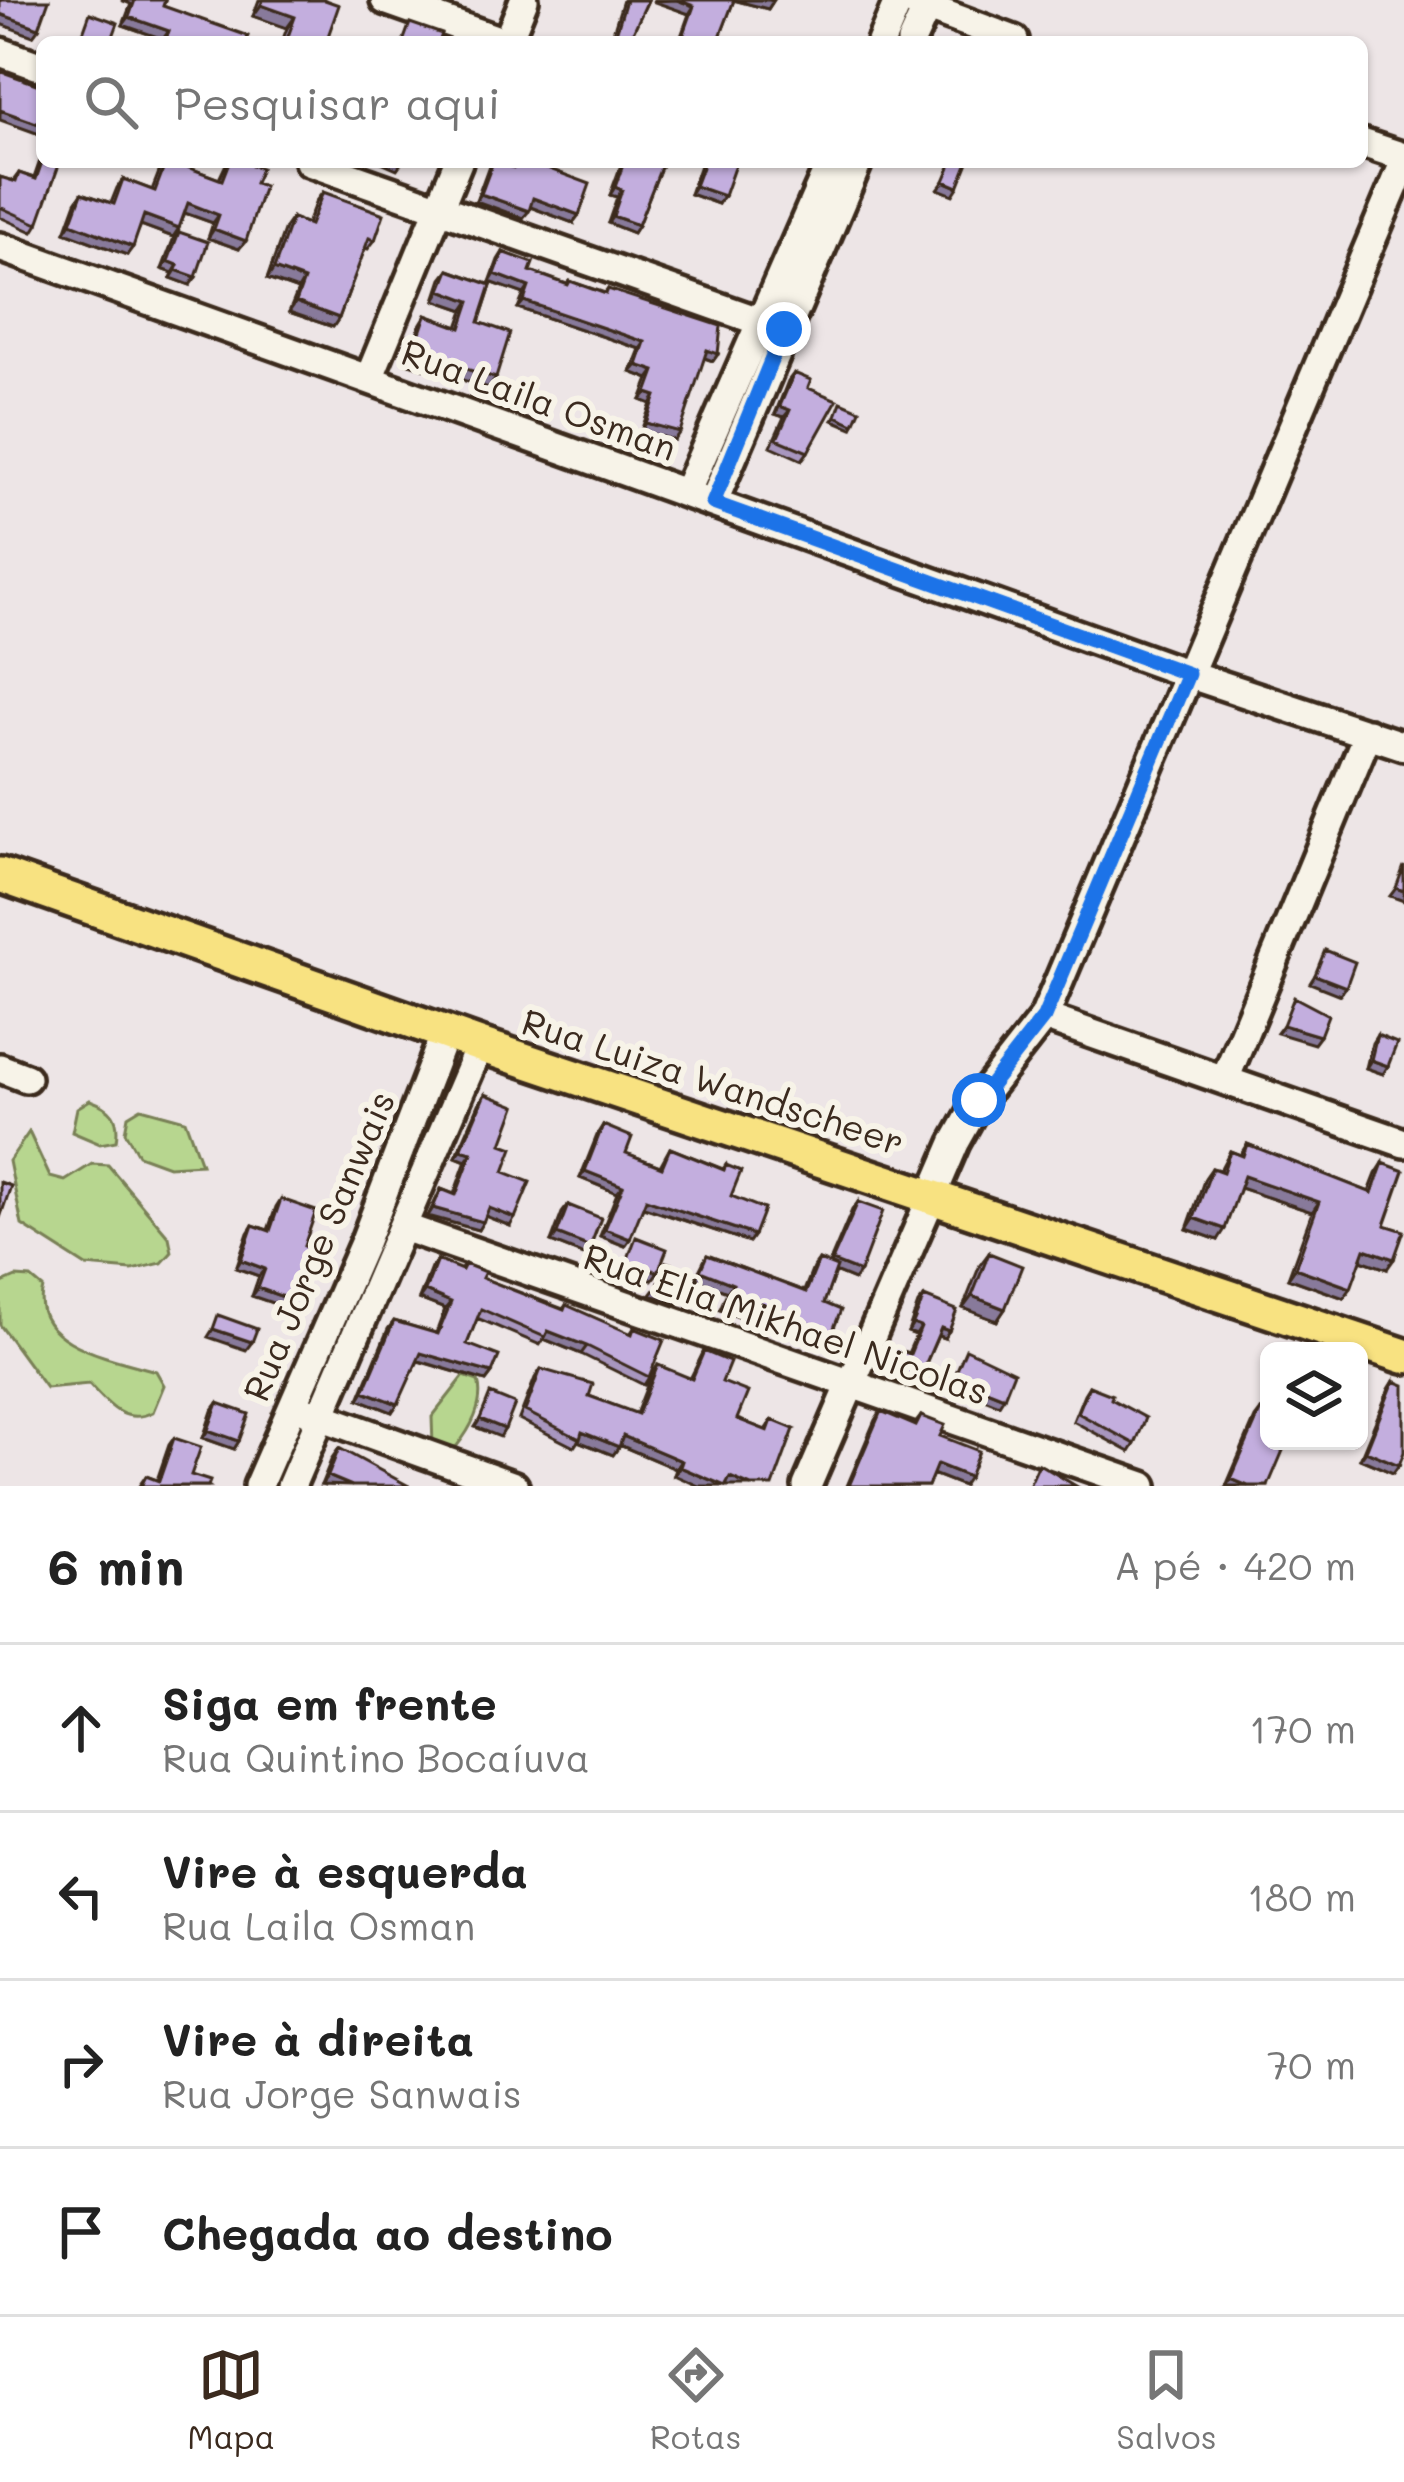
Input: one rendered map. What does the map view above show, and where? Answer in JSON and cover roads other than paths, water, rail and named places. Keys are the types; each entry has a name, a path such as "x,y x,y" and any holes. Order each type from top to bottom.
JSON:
{"main road":[{"name":"Rua Luiza Wandscheer","path":"0,875 445,1033 1404,1357"}],"street":[{"path":"385,0 489,36"},
{"path":"509,36 524,0"},
{"path":"911,2 1003,36"},
{"path":"886,36 911,2"},
{"path":"911,2 911,36"},
{"path":"0,52 36,65"},
{"path":"807,1486 930,1195 979,1100 1044,1017 1404,160 1368,145"},
{"path":"326,168 771,325"},
{"path":"370,376 456,168"},
{"path":"699,498 771,325 845,168"},
{"name":"Rua Laila Osman","path":"0,248 370,376 1188,674 1404,746"},
{"path":"1225,1079 1368,733"},
{"path":"1044,1017 1403,1141"},
{"name":"Rua Jorge Sanwais","path":"258,1486 364,1243 445,1033"},
{"name":"Rua Jorge Sanwais","path":"291,1486 406,1228 480,1045"},
{"name":"Rua Elia Mikhael Nicolas","path":"406,1228 1143,1486"},
{"path":"292,1405 514,1486"}]}
